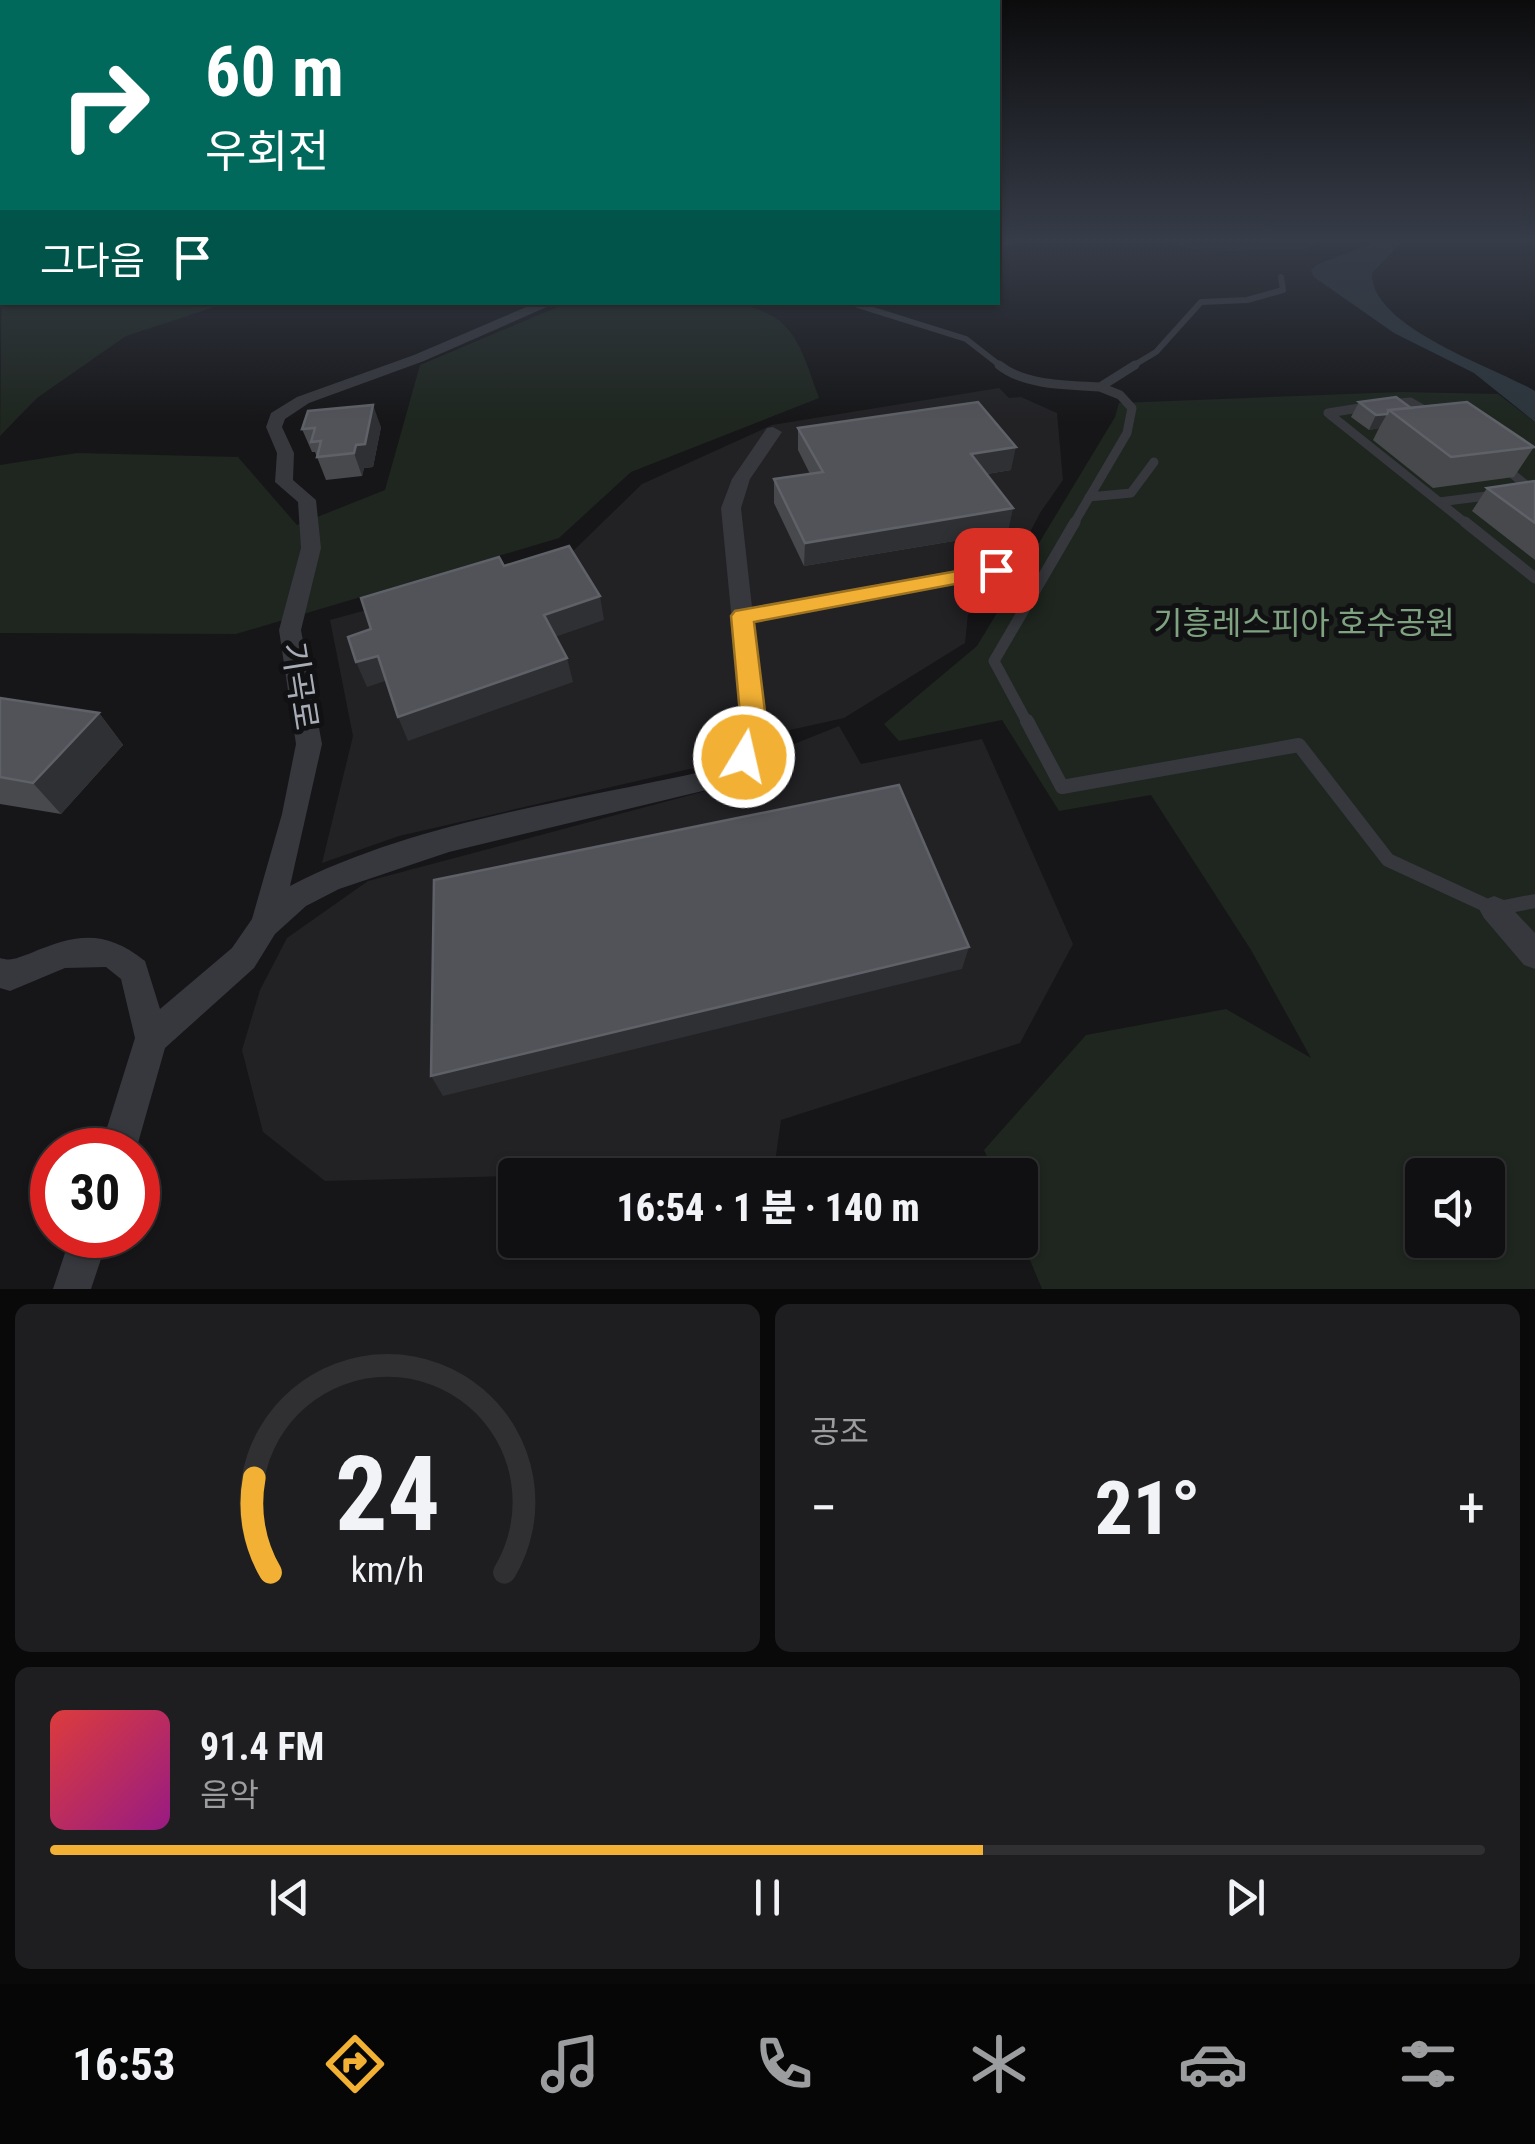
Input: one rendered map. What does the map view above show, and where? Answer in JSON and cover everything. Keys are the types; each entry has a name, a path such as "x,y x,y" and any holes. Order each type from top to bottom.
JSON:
{"street":[{"name":"기곡로","path":"151,1038 243,958 265,924 295,814 309,744 290,630 311,548 307,500 284,482 287,456 284,439 274,427 276,417 303,400 544,305"},
{"path":"265,924 296,896 330,878 448,840 700,782 727,772 744,757 755,736 731,508 741,479 773,432"},
{"path":"742,616 996,570"},
{"path":"1494,908 1535,955"},
{"path":"0,973 10,976 64,954 111,953 134,971 151,1038 124,1128"},
{"path":"72,1289 82,1258"}],"lane":[{"path":"1100,387 1156,352 1201,302 1220,301"},
{"path":"858,305 966,339 1009,373 1056,384 1100,387 1120,395 1132,408 1127,433 994,661 1062,787 1299,745 1388,860 1494,908 1535,901"},
{"path":"1438,418 1410,402 1328,413 1535,578"},
{"path":"1090,497 1132,493 1154,462"},
{"path":"1439,502 1532,490 1499,462"}],"shaded area":[{"path":"1349,301 1383,301 1412,328 1437,343 1535,391 1535,422 1474,373 1394,333"},
{"path":"999,388 1009,398 1021,397 1057,413 1063,480 1040,513 991,607 968,614 965,643 844,718 731,743 698,767 399,836 322,863 353,736 330,620 570,554 642,484 772,425"},
{"path":"839,726 861,764 982,739 1073,944 1020,1043 781,1120 776,1158 498,1158 498,1176 325,1181 263,1132 242,1050 260,990 287,938 368,881 728,785 764,756"}],"green space":[{"path":"1,305 221,305 126,336 37,398 0,436"},
{"path":"562,305 743,305 769,314 791,334 819,398 631,472 559,538 236,634 0,633 0,465 77,453 238,457 297,525 385,490 420,365"},
{"name":"기흥레스피아 호수공원","path":"1401,392 1498,394 1535,422 1535,1289 1042,1289 1029,1258 1038,1258 1038,1158 988,1158 984,1150 1086,1035 1226,1009 1311,1058 1251,950 1151,795 1059,811 1002,720 899,741 884,724 977,646 1115,417 1119,403"}],"building":[{"path":"1396,397 1411,408 1376,415 1359,402"},
{"path":"978,402 1016,447 971,454 1013,508 805,543 774,479 823,472 798,428"},
{"path":"1467,402 1534,447 1451,457 1389,410"},
{"path":"373,405 365,444 356,445 354,453 317,457 321,441 311,442 315,428 302,429 308,411"},
{"path":"1535,481 1535,523 1487,488"},
{"path":"569,546 600,596 544,615 567,658 398,717 378,656 356,662 348,637 371,629 361,598 499,557 504,566"},
{"path":"0,698 99,713 33,783 0,777"},
{"path":"899,785 969,947 431,1076 434,880"}],"route":[{"path":"744,757 755,736 742,616 996,570"}]}
